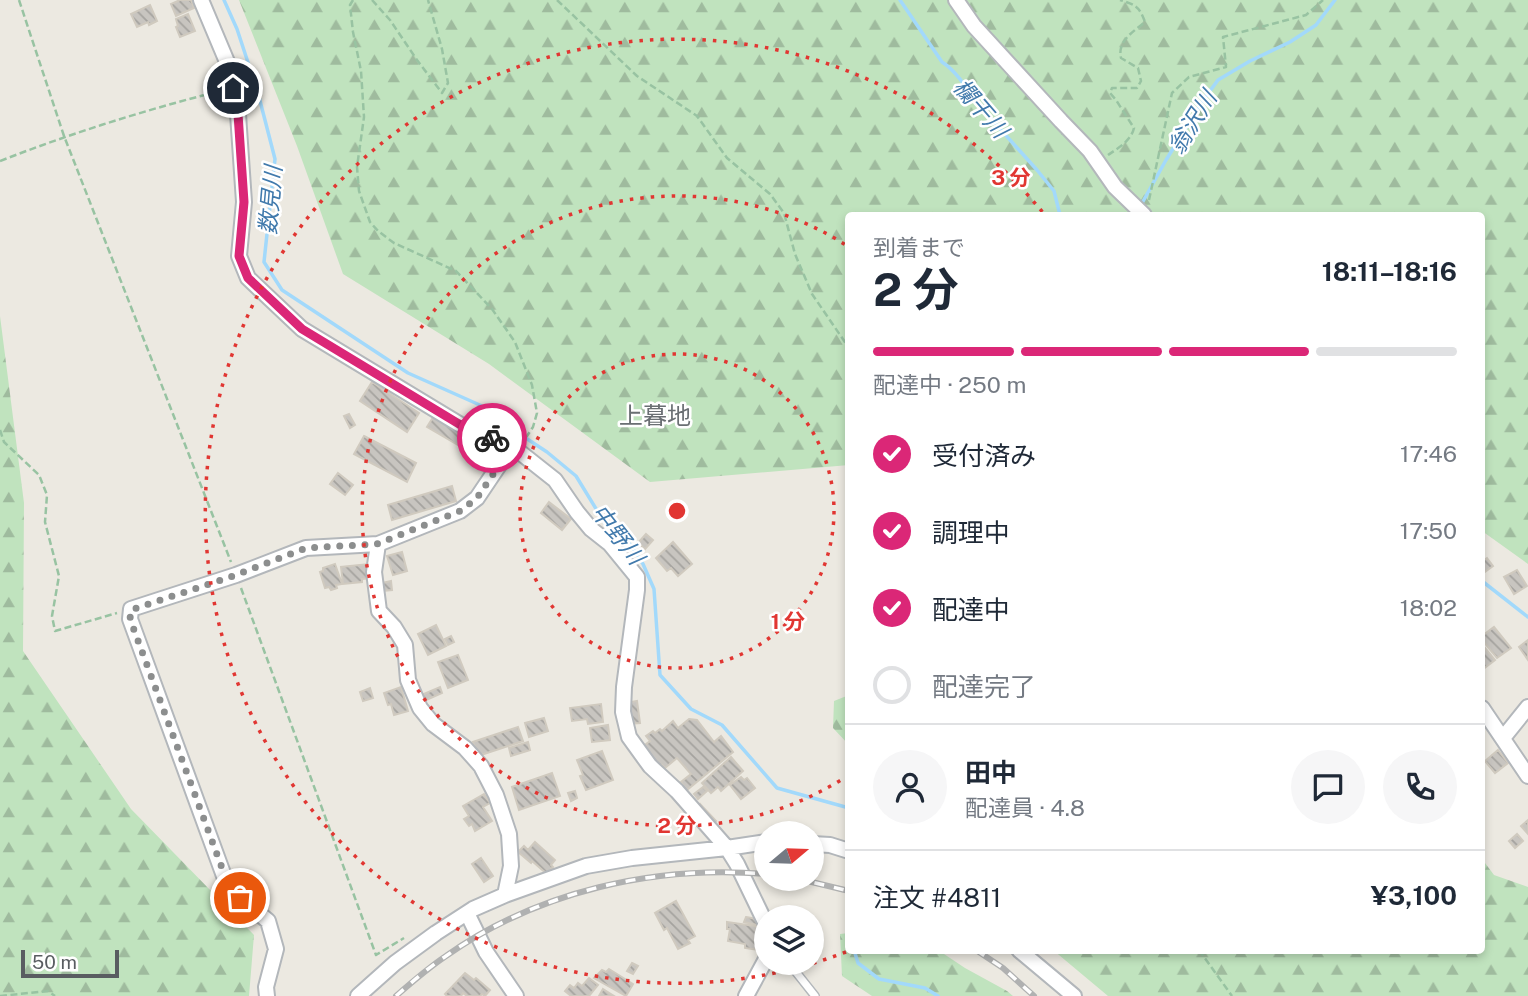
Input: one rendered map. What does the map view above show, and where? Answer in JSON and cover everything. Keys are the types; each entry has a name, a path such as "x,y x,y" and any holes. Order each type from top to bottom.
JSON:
{"street":[{"path":"201,0 230,69 238,114 244,202 239,256 248,278 302,329 459,424 512,446 555,480 591,529 610,544 637,578 624,687 623,712 629,737 650,766 677,791 727,848 757,905"},
{"path":"956,0 974,26 1090,151 1115,187 1146,209"},
{"path":"267,996 266,987 276,949 268,921 240,898 225,876 130,619 131,610 306,548 377,544 460,511 477,498 512,446"},
{"path":"377,544 374,572 379,611 394,627 405,645 408,680 420,708 433,724 465,748 481,766 496,795 509,834 511,866 505,895"},
{"path":"1503,738 1528,707"},
{"path":"1485,712 1528,776"},
{"path":"358,996 395,963 436,933 467,913 505,895 586,866 754,844"},
{"path":"824,845 845,850"},
{"path":"467,913 486,952 516,996"},
{"path":"1023,954 1074,996"},
{"path":"746,996 758,975"}],"lane":[{"path":"798,975 815,996"}],"path":[{"path":"19,0 64,136 236,575 376,955 409,935"},
{"path":"354,0 351,5 361,71 364,117 358,167 359,191 370,222 378,231 394,243 456,271 492,309 515,342 532,385 537,413 527,436 512,446"},
{"path":"372,0 390,20 442,93 447,83 442,49 428,0"},
{"path":"557,0 637,76 697,116 727,158 770,194 783,213 795,254 812,294 845,342"},
{"path":"1098,163 1126,142 1134,132 1128,118 1110,93 1112,88 1137,88 1141,81 1138,68 1121,58 1119,50 1122,43 1145,22 1141,11 1135,5 1120,0"},
{"path":"1146,209 1172,93 1189,77 1226,67 1223,37 1306,15 1323,0"},
{"path":"0,161 64,136 158,106 233,88"},
{"path":"0,430 4,442 39,475 47,495 45,522 58,576 52,617 55,631 131,610"},
{"path":"1202,954 1232,996"},
{"path":"0,996 48,991 55,996"}],"green space":[{"path":"239,0 1528,0 1528,564 1485,533 1485,212 845,212 845,465 650,482 489,364 343,274 297,146"},
{"path":"0,316 24,503 23,651 131,809 254,935 249,996 0,996"},
{"path":"845,697 845,741 833,728 834,701"},
{"path":"1485,863 1494,875 1528,887 1528,996 1108,996 1058,954 1485,954"},
{"path":"845,933 845,954 944,954 1013,996 872,996 842,976 840,934"}],"building":[{"path":"180,0 191,0 194,8 176,16 171,4"},
{"path":"150,5 157,21 137,27 131,14"},
{"path":"188,14 195,31 180,37 176,19"},
{"path":"372,382 419,413 407,432 360,401"},
{"path":"349,414 355,425 350,428 344,416"},
{"path":"435,414 491,446 484,460 427,427"},
{"path":"364,436 416,463 407,482 354,454"},
{"path":"338,473 353,485 345,495 330,484"},
{"path":"452,486 456,501 392,520 388,505"},
{"path":"549,502 571,519 562,530 541,513"},
{"path":"646,534 653,540 645,549 638,543"},
{"path":"673,542 692,564 678,576 671,568 667,571 656,558"},
{"path":"402,552 407,571 393,575 387,556"},
{"path":"1487,558 1493,566 1485,572"},
{"path":"335,564 342,584 331,590 329,587 325,588 320,572 323,568"},
{"path":"369,564 371,578 343,584 341,567"},
{"path":"1517,570 1527,586 1514,594 1504,577"},
{"path":"391,581 392,590 383,591 382,583"},
{"path":"436,625 446,646 428,655 418,634"},
{"path":"1494,627 1511,648 1497,658 1485,644 1485,634"},
{"path":"451,636 454,642 448,645 445,639"},
{"path":"1528,640 1528,660 1519,647"},
{"path":"1485,648 1495,660 1485,668"},
{"path":"458,655 468,680 448,688 438,662"},
{"path":"401,687 408,711 394,715 384,693"},
{"path":"440,687 442,693 422,702 419,696"},
{"path":"370,688 373,698 363,701 360,692"},
{"path":"637,701 640,723 629,724 626,703"},
{"path":"601,704 603,722 588,724 587,719 572,721 570,708"},
{"path":"544,718 548,731 529,737 525,723"},
{"path":"689,719 697,720 714,742 721,736 733,752 687,790 681,782 691,774 677,758 665,768 662,765 658,769 641,748 650,741 646,736 653,731 662,731 673,721 678,728"},
{"path":"608,725 610,740 592,742 590,728"},
{"path":"518,727 523,741 478,756 473,742"},
{"path":"528,742 530,750 511,756 509,748"},
{"path":"1498,750 1508,763 1495,773 1485,761"},
{"path":"602,751 613,780 586,790 577,760"},
{"path":"731,757 743,771 721,791 718,787 711,793 702,783"},
{"path":"552,773 560,796 519,810 512,787"},
{"path":"741,777 744,780 747,778 755,788 741,799 730,785"},
{"path":"703,787 707,791 698,799 694,794"},
{"path":"575,791 577,798 571,801 568,793"},
{"path":"484,794 490,803 483,807 492,821 475,831 472,824 469,826 464,819 469,816 463,806"},
{"path":"700,804 716,821 712,825 696,808"},
{"path":"1528,820 1528,834 1521,826"},
{"path":"1517,834 1523,841 1515,848 1509,841"},
{"path":"535,842 555,860 547,874 518,852 524,846 528,850"},
{"path":"481,858 493,876 484,882 472,864"},
{"path":"676,901 695,936 688,940 690,943 678,949 655,913"},
{"path":"746,917 754,918 754,924 744,922"},
{"path":"727,922 754,926 754,949 745,948 745,944 728,941 730,929 727,929"},
{"path":"632,963 638,966 633,974 627,971"},
{"path":"609,969 633,984 626,996 594,978 602,970 606,972"},
{"path":"465,973 490,990 485,996 445,994"},
{"path":"589,978 598,985 589,996 571,996 565,991 570,985 574,988 578,983 582,986"},
{"path":"603,989 614,996 599,996"}],"waterway":[{"name":"中野川","path":"224,0 237,29 258,93 275,159 264,262 282,290 408,373 482,406 576,476 609,530 627,540 643,564 654,589 660,675 691,709 722,725 777,788 845,807"},
{"name":"欄干川","path":"900,0 942,62 1054,191 1059,212"},
{"name":"翁沢川","path":"1141,205 1166,160 1218,80 1290,42 1316,25 1335,0"},
{"name":"欄干川","path":"1485,583 1528,617"},
{"name":"中野川","path":"855,954 858,963 879,979 925,988 938,996"}],"railway":[{"path":"396,996 439,961 482,933 519,914 558,899 640,879 682,874 754,873"},
{"path":"824,885 845,890"},
{"path":"982,954 1003,968 1034,996"}],"way so far":[{"path":"240,898 225,876 130,619 131,610 306,548 377,544 460,511 477,498 512,446 492,438"}],"district":[{"name":"上暮地","path":"655,415"}],"route":[{"path":"233,88 238,114 244,202 239,256 248,278 302,329 459,424 492,438"}],"water label":[{"name":"数見川","path":"270,200"}]}
